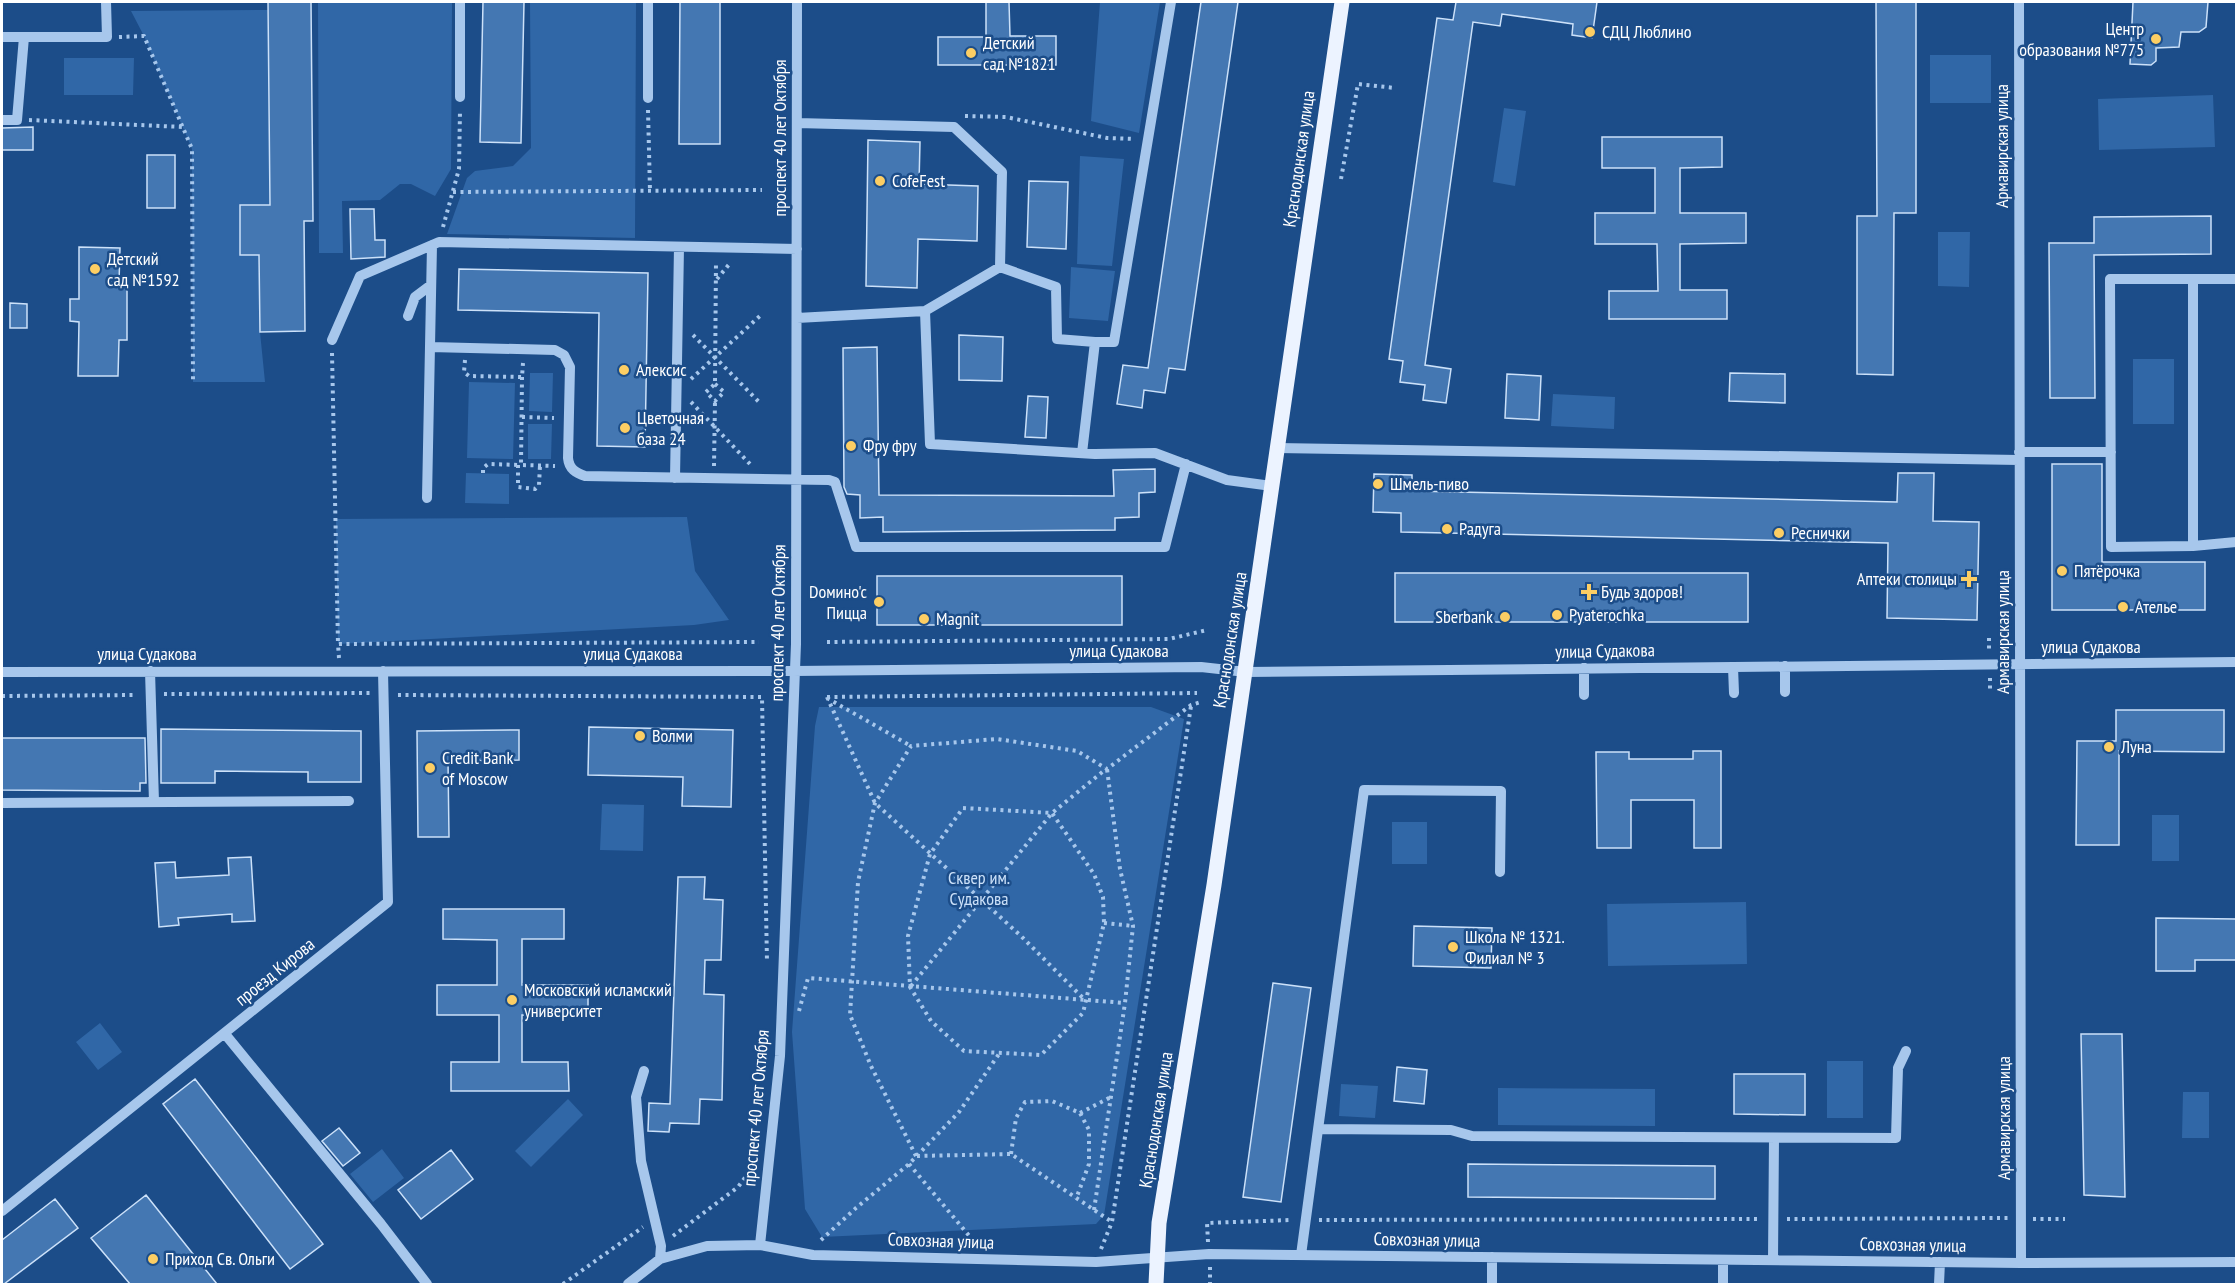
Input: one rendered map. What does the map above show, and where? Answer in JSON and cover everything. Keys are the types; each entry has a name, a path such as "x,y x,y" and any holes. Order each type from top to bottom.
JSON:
{"main road":[{"name":"Краснодонская улица","path":"1156,1284 1159,1223 1246,672 1342,2"}],"street":[{"path":"2,37 106,37 106,2"},
{"path":"460,2 460,97"},
{"path":"648,2 648,98"},
{"name":"проспект 40 лет Октября","path":"760,1245 780,1056 794,670 797,480 796,2"},
{"path":"1000,267 1056,287 1057,339 1114,342 1171,2"},
{"name":"Армавирская улица","path":"2019,2 2021,1263"},
{"path":"2,120 17,120 24,37"},
{"path":"797,123 954,127 1002,172 1000,267"},
{"path":"332,340 360,276 436,244 797,249"},
{"path":"427,498 431,285 436,244"},
{"path":"675,478 679,247"},
{"path":"797,318 925,311 1000,267"},
{"path":"2236,279 2110,279 2111,547 2193,546 2236,542"},
{"path":"2193,279 2193,546"},
{"path":"408,316 415,297 431,285"},
{"path":"925,311 930,444 1082,453 1155,453 1227,480 1272,486"},
{"path":"1082,453 1095,342"},
{"path":"430,347 555,350 567,357 570,367 568,458 570,466 577,473 585,476 829,480 835,482 856,547 1165,548 1186,464"},
{"path":"1277,448 2019,456 2111,452"},
{"name":"улица Судакова","path":"2,672 1201,667 1246,672 2236,662"},
{"path":"1785,666 1785,692"},
{"path":"1733,667 1734,693"},
{"path":"1584,668 1584,695"},
{"path":"150,671 154,802"},
{"name":"проезд Кирова","path":"2,1211 388,902 383,671"},
{"path":"1300,1255 1364,790 1501,791 1500,872"},
{"path":"2,803 349,801"},
{"path":"225,1034 381,1224 427,1284"},
{"path":"1318,1129 1451,1130 1472,1136 1896,1138 1898,1068 1906,1051"},
{"path":"644,1071 636,1096 642,1161 661,1246 660,1259"},
{"path":"1773,1260 1774,1137"},
{"name":"Совхозная улица","path":"628,1284 660,1259 707,1246 760,1245 813,1255 1096,1262 1209,1254 2021,1263 2236,1262"},
{"path":"1492,1257 1492,1284"},
{"path":"1723,1260 1723,1284"},
{"path":"1939,1284 1940,1262"}],"path":[{"path":"106,37 144,36 192,149 193,382"},
{"path":"1341,179 1358,84 1395,88"},
{"path":"436,244 459,169 460,97"},
{"path":"648,98 650,190"},
{"path":"17,120 183,127"},
{"path":"1107,138 1148,140"},
{"path":"453,192 762,190"},
{"path":"714,478 715,401 724,392 715,384 716,248"},
{"path":"752,467 678,388 761,315"},
{"path":"678,320 760,403"},
{"path":"332,340 339,660"},
{"path":"465,348 464,372 466,375 522,377"},
{"path":"523,349 518,487 535,489 539,485 540,465"},
{"path":"715,384 706,392 715,401"},
{"path":"522,417 568,419"},
{"path":"483,473 483,468 488,464 570,466"},
{"path":"827,642 1169,639 1207,630"},
{"path":"338,644 759,642"},
{"path":"827,698 1197,693"},
{"path":"762,697 767,971"},
{"path":"827,698 911,747 997,738 1077,751 1107,769"},
{"path":"827,698 875,803 1085,1000"},
{"path":"910,987 1052,813 1191,705 1202,702"},
{"path":"916,1156 1011,1154 1112,1222 1191,705"},
{"path":"911,747 875,803 858,882 850,1015 871,1066 916,1156"},
{"path":"1094,1210 1125,1003 1133,926 1120,869 1107,769"},
{"path":"963,807 1052,813 1094,874 1103,897 1104,923 1083,1013 1041,1055 964,1051 931,1021 910,987 908,936 930,854 963,807"},
{"path":"1104,923 1133,926"},
{"path":"808,978 1125,1003"},
{"path":"822,1237 909,1164 959,1112 999,1053"},
{"path":"1080,1113 1111,1097"},
{"path":"1011,1154 1016,1118 1025,1102 1052,1101 1080,1113 1089,1130 1089,1164 1076,1199"},
{"path":"661,1246 738,1187 757,1162"},
{"path":"909,1164 970,1238"},
{"path":"563,1284 654,1219"},
{"path":"1207,1223 1236,1220 2065,1219"}],"green space":[{"path":"318,2 452,2 451,169 435,196 411,184 400,184 380,200 342,201 343,253 319,253"},
{"path":"530,2 636,2 635,238 447,234 467,178 475,171 513,166 531,148"},
{"path":"1100,2 1160,2 1139,133 1091,121"},
{"path":"268,10 270,205 240,206 240,255 259,255 260,332 265,382 193,382 192,149 131,11"},
{"path":"1930,55 1991,55 1991,103 1930,103"},
{"path":"64,58 134,58 133,95 64,95"},
{"path":"2213,95 2215,147 2099,150 2098,99"},
{"path":"1504,108 1526,111 1515,186 1493,182"},
{"path":"1080,156 1124,159 1112,266 1077,264"},
{"path":"1938,232 1970,232 1969,287 1938,286"},
{"path":"1071,267 1115,271 1108,321 1069,318"},
{"path":"2133,359 2174,359 2174,424 2133,424"},
{"path":"530,373 553,373 552,412 529,411"},
{"path":"469,382 515,383 513,459 467,458"},
{"path":"1553,394 1615,397 1614,429 1551,426"},
{"path":"528,424 552,424 551,459 528,459"},
{"path":"466,473 509,474 509,504 465,503"},
{"path":"687,517 695,571 729,620 694,625 338,644 336,519"},
{"name":"Сквер им. Судакова","path":"819,707 1151,707 1184,719 1104,1215 1096,1224 822,1237 805,1209 792,1032 815,726"},
{"path":"602,804 644,805 643,851 600,850"},
{"path":"2152,815 2179,815 2179,861 2152,861"},
{"path":"1392,822 1427,822 1427,864 1392,864"},
{"path":"1746,902 1747,964 1608,966 1607,904"},
{"path":"100,1023 122,1052 98,1070 76,1042"},
{"path":"1827,1061 1863,1061 1863,1118 1827,1118"},
{"path":"1341,1084 1378,1086 1375,1118 1339,1116"},
{"path":"1498,1088 1655,1089 1655,1126 1498,1125"},
{"path":"2183,1092 2209,1092 2209,1138 2182,1138"},
{"path":"568,1099 583,1115 531,1167 515,1151"},
{"path":"382,1149 404,1178 373,1202 350,1174"}],"building":[{"path":"268,2 311,2 313,221 304,221 305,331 260,332 259,255 240,255 240,205 270,205"},
{"path":"483,2 524,2 521,143 480,142"},
{"path":"680,2 720,2 720,144 679,144"},
{"path":"986,2 1009,2 1010,36 1056,36 1056,65 938,65 938,37 986,37"},
{"path":"1201,2 1238,2 1185,370 1169,368 1165,393 1144,390 1142,408 1117,404 1123,365 1148,368"},
{"path":"1456,2 1597,2 1592,38 1572,35 1573,24 1502,14 1500,26 1473,22 1425,365 1451,369 1446,403 1423,400 1425,385 1400,382 1403,361 1389,359 1437,18 1453,20"},
{"path":"1876,2 1916,2 1916,213 1894,213 1893,375 1857,374 1857,216 1877,216"},
{"name":"Центр образования №775","path":"2133,2 2208,2 2206,27 2199,32 2181,32 2179,47 2156,48 2156,61 2151,65 2130,64"},
{"path":"33,127 33,150 2,150 2,128"},
{"path":"1602,137 1722,137 1722,167 1680,168 1680,213 1746,213 1746,243 1680,244 1680,290 1727,290 1727,319 1609,319 1609,291 1658,291 1657,244 1595,244 1595,213 1655,213 1655,168 1602,168"},
{"path":"868,140 920,142 919,184 978,186 977,241 918,239 917,288 866,286"},
{"path":"147,155 175,155 175,208 147,208"},
{"path":"1029,181 1068,182 1066,249 1027,247"},
{"path":"350,209 374,209 375,240 385,240 385,257 351,259"},
{"path":"2211,216 2211,254 2094,255 2095,398 2050,398 2049,243 2094,243 2094,217"},
{"path":"79,247 120,248 119,283 127,283 127,340 119,340 118,376 78,376 79,322 70,321 70,299 79,299"},
{"path":"459,269 648,273 645,447 597,446 599,313 458,310"},
{"path":"10,303 27,304 27,328 10,328"},
{"path":"959,335 1003,337 1002,381 959,380"},
{"path":"877,347 879,495 1114,496 1113,470 1155,469 1155,492 1139,493 1139,517 1115,518 1115,530 883,532 883,517 860,518 860,495 847,494 844,487 843,348"},
{"path":"1730,373 1785,374 1785,403 1729,401"},
{"path":"1507,374 1541,376 1539,420 1505,418"},
{"path":"1028,396 1048,397 1046,438 1025,437"},
{"path":"2052,464 2102,464 2102,562 2205,562 2205,610 2052,610"},
{"path":"1898,473 1934,473 1933,521 1979,522 1977,620 1887,618 1888,543 1401,532 1401,513 1373,512 1374,474 1412,475 1412,491 1897,502"},
{"path":"1395,573 1748,573 1748,622 1395,622"},
{"path":"877,576 1122,576 1122,625 877,625"},
{"path":"2116,710 2224,710 2224,752 2119,751 2119,845 2076,845 2077,741 2116,741"},
{"path":"589,727 733,730 731,807 682,806 683,777 588,775"},
{"path":"161,729 361,731 361,782 308,782 308,772 215,771 215,783 161,783"},
{"path":"519,730 519,760 448,761 449,837 418,837 417,731"},
{"path":"2,738 145,738 146,783 140,783 140,791 2,790"},
{"path":"1693,751 1721,751 1721,848 1694,848 1694,800 1631,800 1631,848 1597,848 1596,752 1629,752 1629,759 1693,759"},
{"path":"251,857 255,921 232,922 232,914 178,918 179,925 159,927 155,863 175,862 176,878 229,875 228,858"},
{"path":"678,877 705,877 704,899 723,900 721,960 705,960 704,994 724,995 722,1100 700,1099 699,1124 670,1123 669,1132 648,1131 649,1103 670,1104"},
{"name":"Московский исламский университет","path":"443,909 564,909 564,939 522,939 522,985 588,985 588,1015 522,1015 522,1062 568,1062 569,1091 451,1091 451,1062 499,1062 499,1015 437,1015 437,985 497,985 497,940 443,939"},
{"path":"2156,918 2236,919 2236,960 2195,960 2195,971 2156,971"},
{"name":"Школа № 1321. Филиал № 3","path":"1414,926 1492,928 1491,968 1413,966"},
{"path":"1273,983 1311,988 1281,1202 1243,1197"},
{"path":"2081,1034 2122,1034 2125,1197 2084,1195"},
{"path":"1397,1067 1427,1070 1424,1104 1394,1101"},
{"path":"1734,1074 1805,1074 1805,1115 1734,1114"},
{"path":"195,1079 323,1244 290,1269 163,1104"},
{"path":"339,1128 360,1153 343,1166 322,1141"},
{"path":"451,1150 473,1179 421,1219 398,1190"},
{"path":"1468,1164 1715,1166 1715,1199 1468,1197"},
{"name":"Приход Св. Ольги","path":"146,1195 217,1284 130,1284 91,1238"},
{"path":"55,1199 78,1228 2,1284 2,1240"}],"place":[{"name":"СДЦ Люблино","path":"1590,32"},
{"name":"Центр образования №775","path":"2156,39"},
{"name":"Детский сад №1821","path":"971,53"},
{"name":"CofeFest","path":"880,181"},
{"name":"Детский сад №1592","path":"95,269"},
{"name":"Алексис","path":"624,370"},
{"name":"Цветочная база 24","path":"625,428"},
{"name":"Фру фру","path":"851,446"},
{"name":"Шмель-пиво","path":"1378,484"},
{"name":"Радуга","path":"1447,529"},
{"name":"Реснички","path":"1779,533"},
{"name":"Пятёрочка","path":"2062,571"},
{"name":"Аптеки столицы","path":"1969,579"},
{"name":"Будь здоров!","path":"1589,592"},
{"name":"Dомино'с Пицца","path":"879,602"},
{"name":"Ателье","path":"2123,607"},
{"name":"Pyaterochka","path":"1557,615"},
{"name":"Sberbank","path":"1505,617"},
{"name":"Magnit","path":"924,619"},
{"name":"Волми","path":"640,736"},
{"name":"Луна","path":"2109,747"},
{"name":"Credit Bank of Moscow","path":"430,768"},
{"name":"Школа № 1321. Филиал № 3","path":"1453,947"},
{"name":"Московский исламский университет","path":"512,1000"},
{"name":"Приход Св. Ольги","path":"153,1259"}]}
